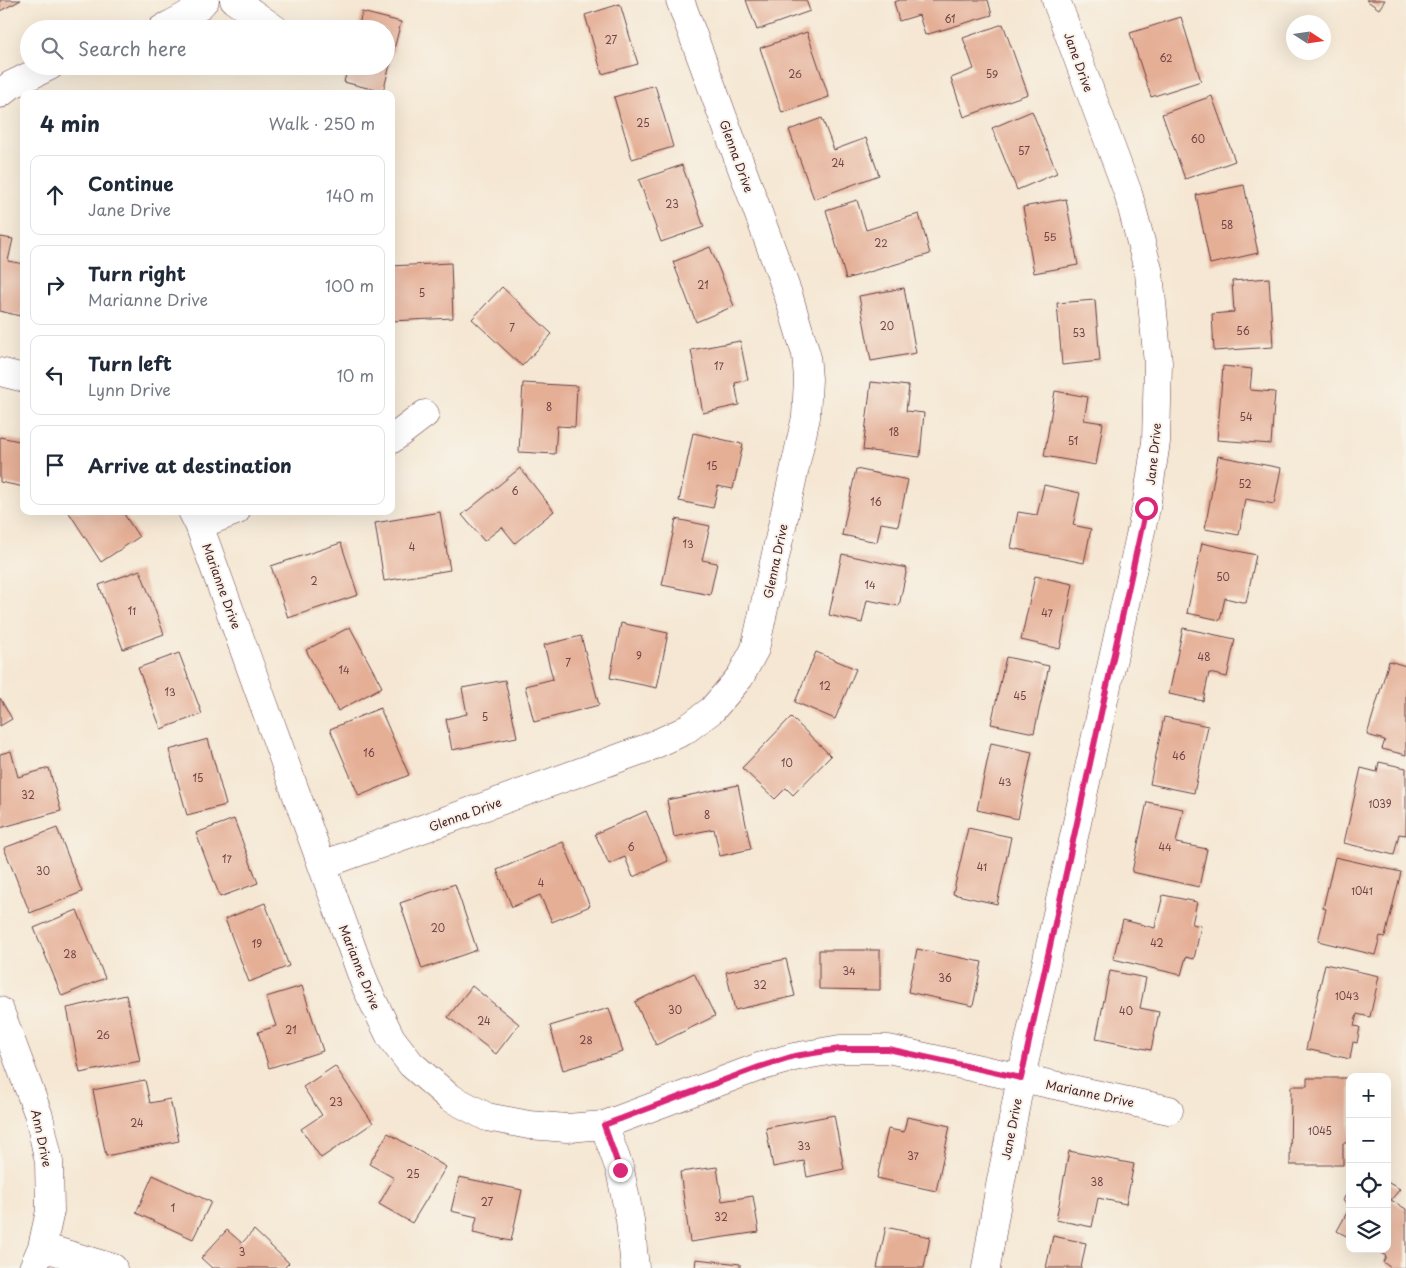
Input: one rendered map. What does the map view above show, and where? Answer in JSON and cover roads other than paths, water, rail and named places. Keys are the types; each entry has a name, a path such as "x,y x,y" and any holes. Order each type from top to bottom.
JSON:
{"street":[{"path":"178,20 201,5 205,0"},
{"path":"234,0 262,20"},
{"name":"Glenna Drive","path":"322,865 647,748 684,731 712,710 740,677 755,649 806,417 808,379 806,354 788,294 680,0"},
{"name":"Jane Drive","path":"986,1268 1021,1078 1146,508 1156,442 1158,363 1149,273 1128,193 1056,0"},
{"path":"0,94 11,85 32,75"},
{"path":"0,372 20,377"},
{"path":"395,437 425,414"},
{"path":"196,518 213,515"},
{"name":"Marianne Drive","path":"196,518 366,987 391,1038 411,1064 449,1097 487,1117 529,1125 567,1128 604,1125 759,1067 794,1056 840,1049 888,1049 1169,1110"},
{"name":"Ann Drive","path":"0,1011 39,1116 49,1162 50,1211 38,1257"},
{"path":"604,1125 620,1170 630,1220 635,1268"},
{"path":"38,1257 113,1268"}]}
